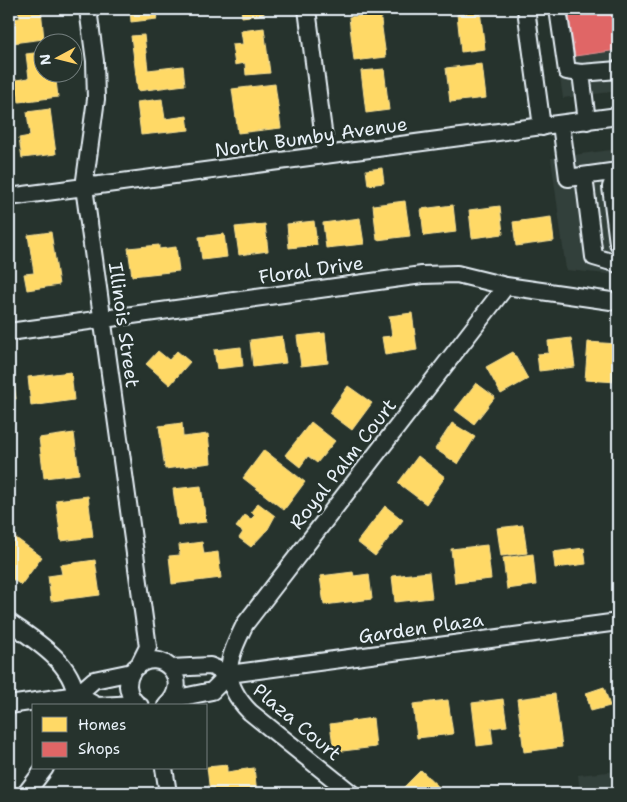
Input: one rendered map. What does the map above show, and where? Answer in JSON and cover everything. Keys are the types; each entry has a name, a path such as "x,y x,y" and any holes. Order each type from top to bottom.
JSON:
{"street":[{"name":"Illinois Street","path":"88,9 95,60 96,100 84,187 148,647"},
{"path":"307,9 326,154"},
{"path":"526,9 542,127"},
{"path":"558,9 567,71 582,73 618,70"},
{"path":"582,73 587,121"},
{"name":"North Bumby Avenue","path":"9,197 618,116"},
{"path":"562,124 568,178 617,175"},
{"path":"617,175 610,187 618,243"},
{"path":"584,176 594,257 618,264"},
{"name":"Floral Drive","path":"9,332 422,275 457,274 506,286 618,302"},
{"name":"Royal Palm Court","path":"229,674 230,654 245,624 506,286"},
{"path":"9,622 53,655 70,675 77,700"},
{"name":"Garden Plaza","path":"136,667 152,660 166,665 210,666 229,674 618,622"},
{"path":"137,704 129,688 136,667 148,647 176,678 177,691 168,704"},
{"path":"77,700 94,680 136,667"},
{"path":"168,704 212,691 229,674"},
{"name":"Plaza Court","path":"229,674 236,698 250,712 351,793"},
{"path":"9,705 77,700 90,704"},
{"path":"26,793 44,770"},
{"path":"164,770 168,793"}],"shaded area":[{"path":"550,9 618,9 618,91 563,98"},
{"path":"618,149 618,275 566,270 551,158"},
{"path":"618,771 618,793 580,793 578,775"}],"building: Homes":[{"path":"18,9 41,9 43,32 32,32 32,40 12,43 9,19 20,18"},
{"path":"130,9 155,9 157,19 131,22"},
{"path":"241,9 263,9 264,14 242,17"},
{"path":"480,11 485,49 461,52 457,14"},
{"path":"380,13 386,57 354,61 349,17"},
{"path":"264,28 270,73 246,75 245,63 235,65 232,45 243,44 241,31"},
{"path":"144,35 148,70 183,66 185,85 138,91 131,36"},
{"path":"32,53 32,82 56,82 58,97 19,102 16,80 29,78 26,54"},
{"path":"482,64 486,98 450,102 446,68"},
{"path":"384,69 389,110 366,113 361,71"},
{"path":"275,84 281,128 238,133 232,89"},
{"path":"162,99 165,119 187,116 189,130 141,135 137,102"},
{"path":"50,109 56,154 22,158 19,138 30,136 27,112"},
{"path":"382,168 384,183 368,185 366,170"},
{"path":"405,201 410,236 377,240 373,205"},
{"path":"453,205 456,232 424,236 421,209"},
{"path":"500,206 503,234 472,238 469,210"},
{"path":"551,217 554,241 516,246 513,222"},
{"path":"360,218 364,244 326,248 323,223"},
{"path":"314,221 317,245 289,248 287,224"},
{"path":"265,224 268,251 239,255 235,227"},
{"path":"51,232 59,285 27,290 24,274 34,273 28,235"},
{"path":"224,234 227,257 202,260 199,237"},
{"path":"159,245 159,249 176,247 179,271 132,276 128,248"},
{"path":"412,313 417,350 385,355 382,337 392,336 389,316"},
{"path":"325,333 328,363 301,366 297,336"},
{"path":"282,336 286,363 253,367 250,340"},
{"path":"571,338 575,367 539,371 537,354 549,353 548,341"},
{"path":"588,342 618,344 617,382 585,380"},
{"path":"241,347 243,366 217,369 214,350"},
{"path":"158,351 169,360 177,351 190,362 170,385 146,364"},
{"path":"513,352 528,379 501,394 486,367"},
{"path":"71,372 74,400 31,406 28,377"},
{"path":"9,375 13,375 16,399 9,399"},
{"path":"476,383 495,397 474,424 455,410"},
{"path":"348,386 372,403 352,430 329,413"},
{"path":"311,422 335,441 317,463 308,456 300,467 285,455"},
{"path":"182,423 183,437 208,434 211,463 165,469 159,426"},
{"path":"452,423 475,437 458,464 435,449"},
{"path":"74,433 79,474 44,478 39,438"},
{"path":"264,450 305,482 284,510 243,478"},
{"path":"418,456 445,477 426,504 398,483"},
{"path":"201,486 206,522 178,525 173,489"},
{"path":"88,496 93,537 61,541 56,500"},
{"path":"258,503 275,516 268,529 251,547 239,538 243,532 236,527 245,515 251,519 255,515 251,512"},
{"path":"385,506 403,520 375,556 357,542"},
{"path":"523,525 527,553 501,556 497,528"},
{"path":"9,533 42,557 21,585 9,577"},
{"path":"202,542 204,554 218,552 221,578 172,584 169,556 180,555 179,545"},
{"path":"487,545 491,579 455,583 451,549"},
{"path":"584,548 586,564 555,568 553,552"},
{"path":"533,554 536,585 507,589 503,558"},
{"path":"95,560 100,595 51,601 48,576 62,574 60,565"},
{"path":"353,572 354,576 369,574 372,599 324,605 320,576"},
{"path":"429,572 432,598 395,602 392,576"},
{"path":"604,687 610,706 591,711 586,693"},
{"path":"555,694 562,747 524,752 517,699"},
{"path":"503,699 507,726 491,728 493,744 477,746 472,703"},
{"path":"448,700 453,734 417,738 413,704"},
{"path":"373,718 376,747 334,752 330,724"},
{"path":"227,765 227,772 254,768 257,793 210,793 208,767"},
{"path":"421,770 445,793 409,793 403,788"}],"building: Shops":[{"path":"568,9 618,9 618,50 575,56"}]}
